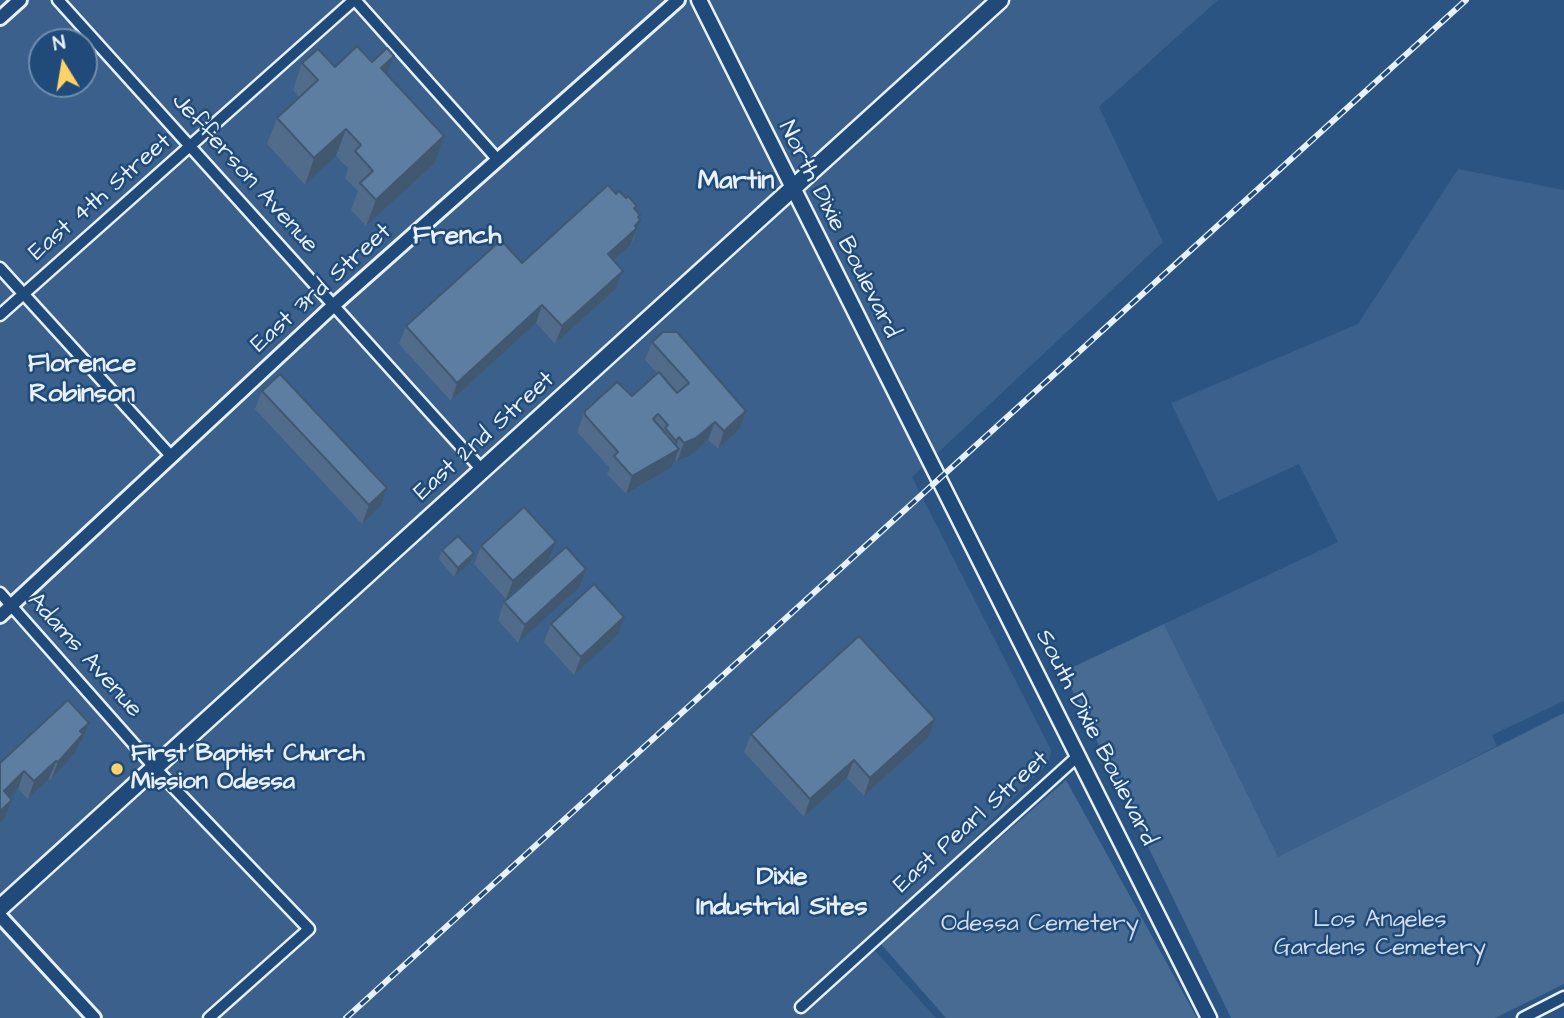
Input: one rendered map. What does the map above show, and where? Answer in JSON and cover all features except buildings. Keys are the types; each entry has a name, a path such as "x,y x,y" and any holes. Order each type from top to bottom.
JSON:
{"main road":[{"name":"North Dixie Boulevard","path":"699,0 938,480"},
{"name":"East 2nd Street","path":"0,908 1000,0"},
{"name":"South Dixie Boulevard","path":"938,480 1079,755 1209,1018"}],"street":[{"path":"0,18 20,0"},
{"name":"Jefferson Avenue","path":"58,0 482,470"},
{"path":"355,0 498,160"},
{"name":"East 4th Street","path":"0,315 355,0"},
{"name":"East 3rd Street","path":"0,615 334,305 678,0"},
{"path":"0,268 171,456"},
{"name":"Adams Avenue","path":"0,593 154,767 309,929 209,1018"},
{"name":"East Pearl Street","path":"800,1007 1079,755"},
{"path":"0,916 94,1018"},
{"path":"1523,1018 1564,997"}],"shaded area":[{"path":"0,0 1218,0 1099,107 1163,242 912,477 1051,750 1049,762 870,945 936,1018 0,1018"},
{"path":"1458,169 1564,190 1564,701 1492,735 1497,746 1278,858 1164,624 1338,542 1299,464 1218,501 1171,403 1358,324"}],"green space":[{"name":"Los Angeles Gardens Cemetery","path":"1164,624 1278,857 1564,713 1564,984 1495,1018 1231,1018 1068,681 1071,668"},
{"name":"Odessa Cemetery","path":"1066,780 1197,1018 946,1018 880,943"}],"railway":[{"path":"346,1018 1466,0"}],"place":[{"name":"First Baptist Church Mission Odessa","path":"117,769"}],"district":[{"name":"Martin","path":"736,183"},
{"name":"French","path":"457,238"},
{"name":"Florence Robinson","path":"82,381"},
{"name":"Dixie Industrial Sites","path":"782,894"}]}
